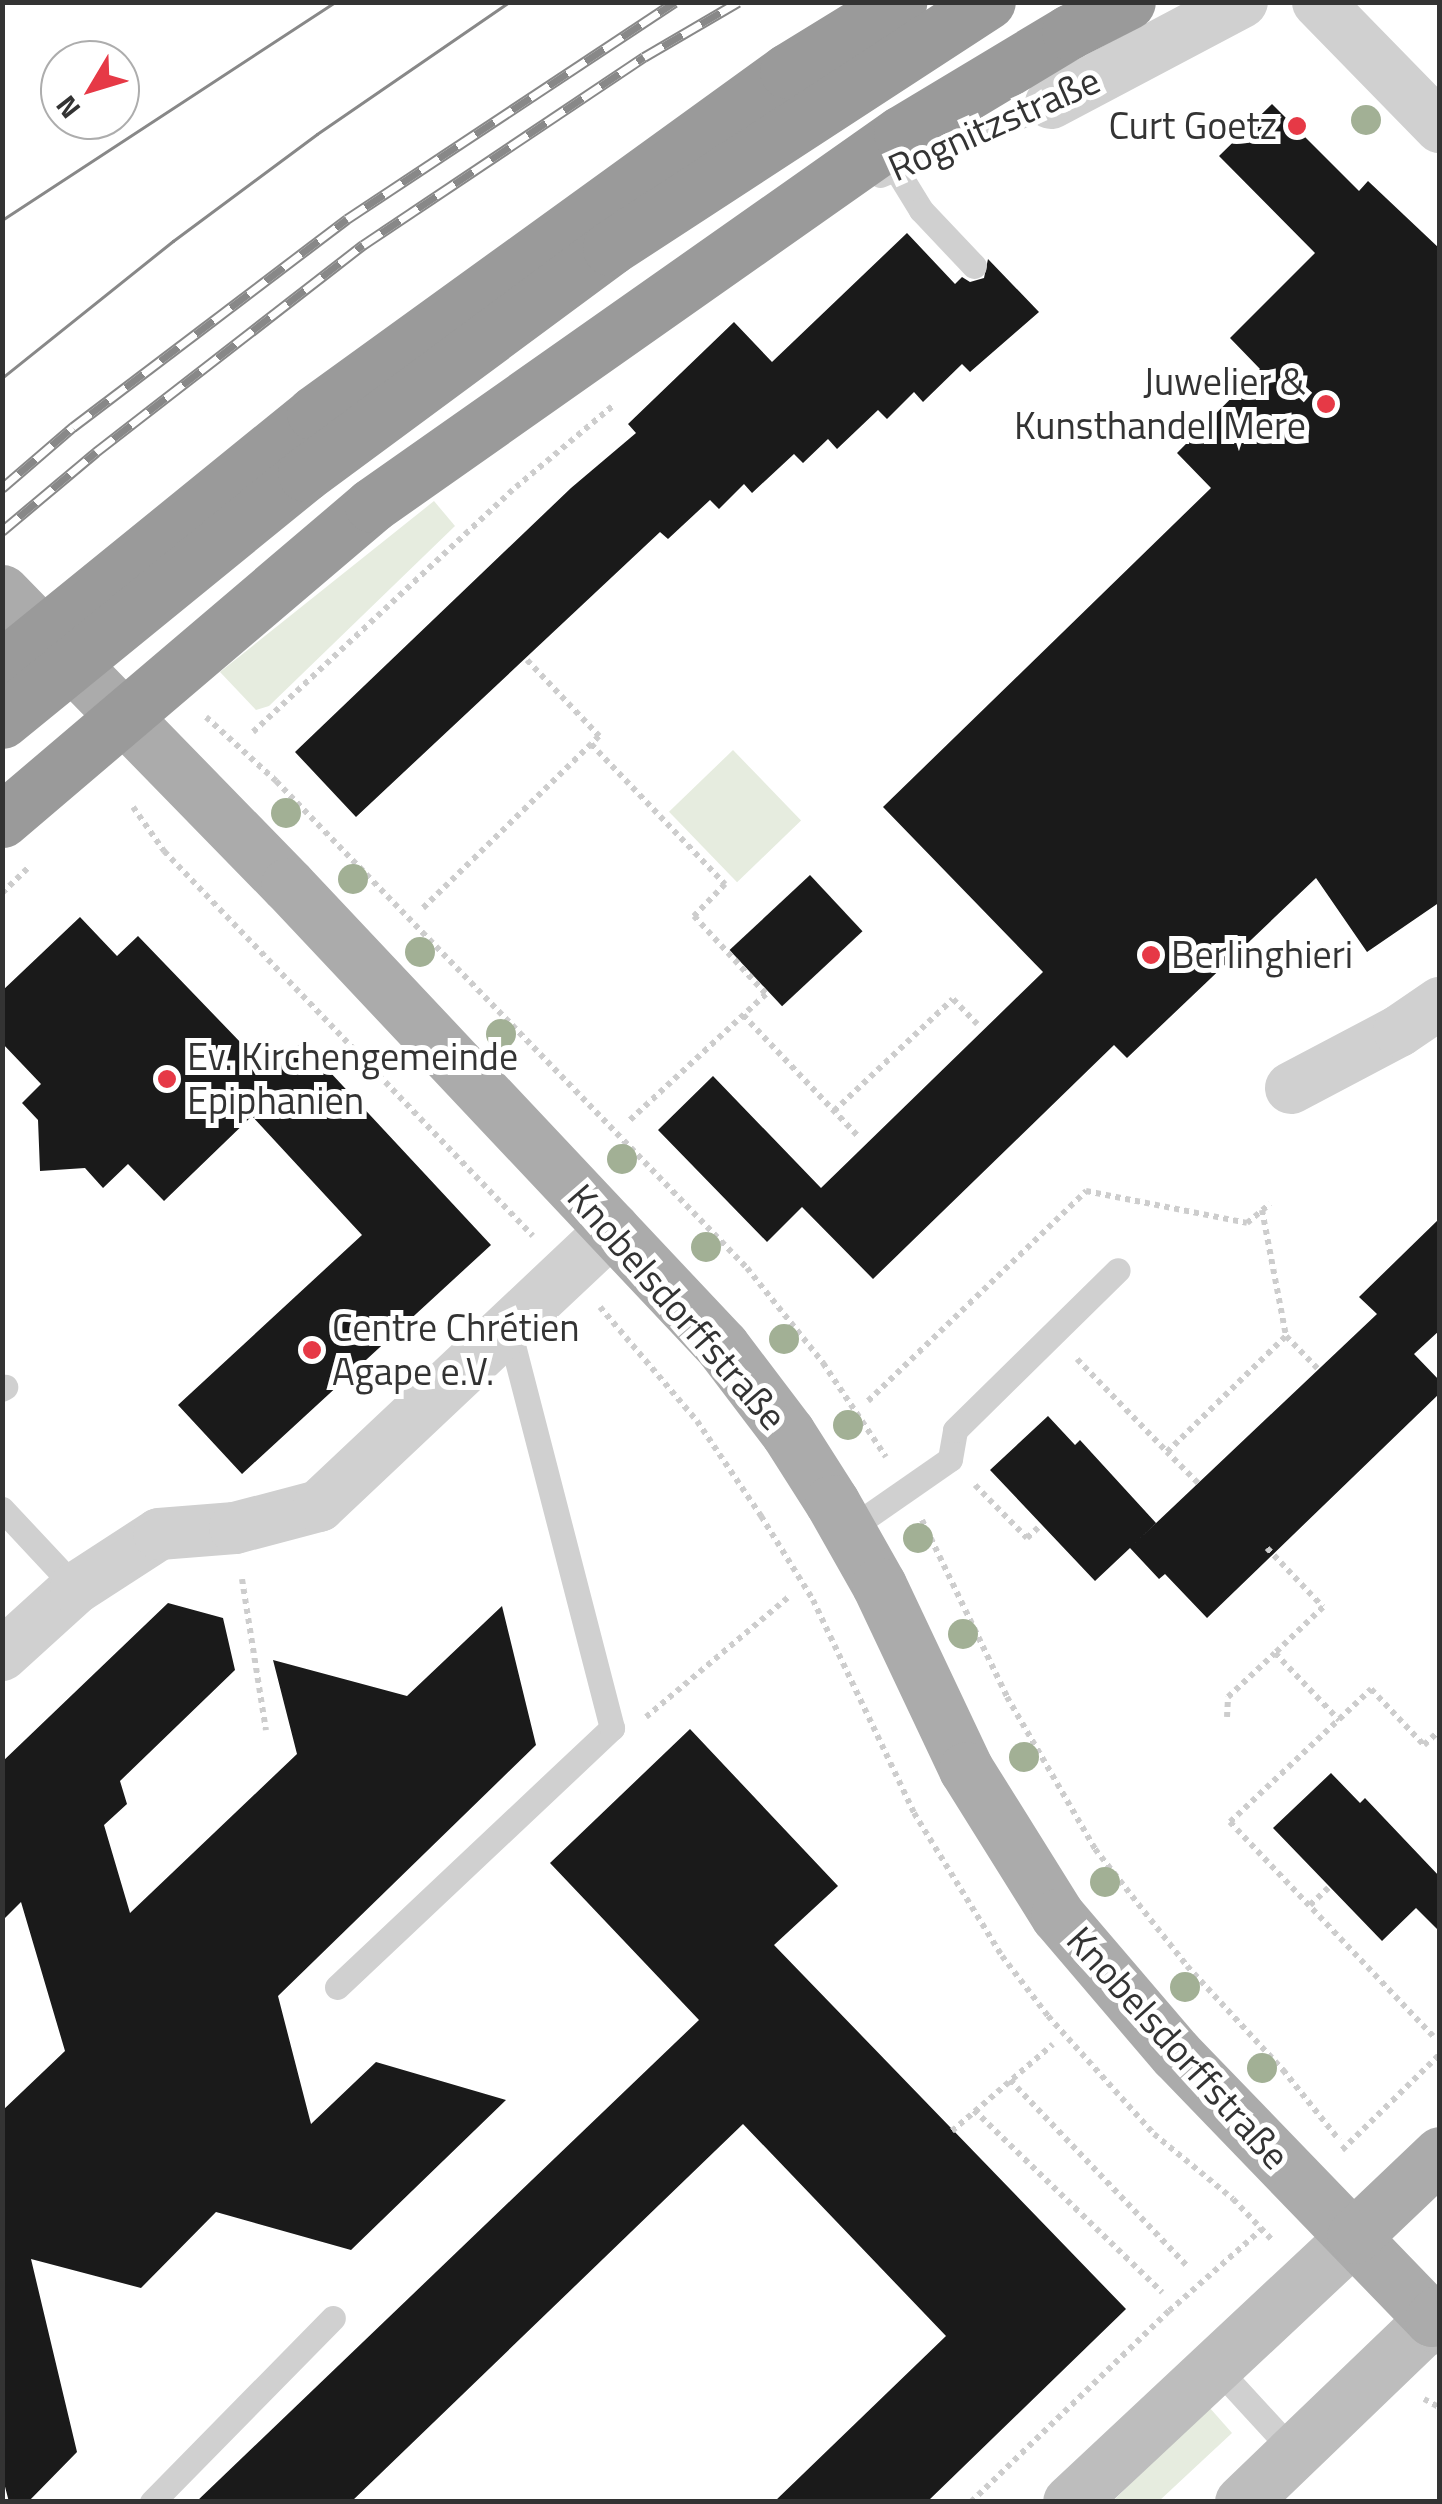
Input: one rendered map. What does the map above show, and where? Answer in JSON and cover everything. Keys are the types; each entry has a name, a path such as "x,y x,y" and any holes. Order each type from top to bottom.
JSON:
{"highway":[{"path":"2,668 314,412 787,71 899,2"},
{"path":"2,721 305,474 610,248 988,2"},
{"path":"2,820 113,705 372,505 901,133 1069,32 1128,2"}],"main road":[{"name":"Knobelsdorffstraße","path":"2,592 614,1228 722,1346 788,1433 848,1530 880,1585 966,1768 1058,1916 1176,2054 1437,2319"},
{"path":"1070,2502 1440,2154"},
{"path":"1242,2502 1437,2319"}],"street":[{"name":"Rognitzstraße","path":"1050,103 1242,2"},
{"path":"1318,2 1440,127"},
{"path":"1291,1088 1400,1031 1440,1002"},
{"path":"2,1655 76,1588 159,1534 234,1528 319,1506 614,1228"}],"lane":[{"name":"Rognitzstraße","path":"766,265 769,246 894,166 1050,103"},
{"path":"894,166 921,210 974,266"},
{"path":"848,1530 950,1459 955,1430 1118,1270"},
{"path":"337,1987 612,1728 508,1325"},
{"path":"2,1509 76,1588"},
{"path":"152,2502 333,2318"},
{"path":"1215,2366 1294,2452"}],"path":[{"path":"253,732 516,487 620,400"},
{"path":"423,908 600,736 527,660"},
{"path":"591,744 726,884 694,916 766,994 628,1122"},
{"path":"130,804 164,851 537,1240"},
{"path":"834,1111 953,999 977,1024"},
{"path":"743,1015 858,1136"},
{"path":"868,1401 1086,1192 1247,1223 1270,1204"},
{"path":"1262,1210 1286,1336 1318,1369"},
{"path":"1054,1334 1198,1483"},
{"path":"1167,1452 1286,1336"},
{"path":"950,1459 1027,1538 1041,1525"},
{"path":"234,1528 266,1730"},
{"path":"1227,1717 1228,1697 1323,1606 1268,1548"},
{"path":"646,1717 791,1595"},
{"path":"1275,1653 1339,1720"},
{"path":"1434,2036 1230,1822 1371,1690 1424,1745 1440,1730"},
{"path":"1310,1906 1329,1887"},
{"path":"952,2131 1053,2044"},
{"path":"1380,2114 1440,2054"},
{"path":"1010,2080 1188,2267"},
{"path":"974,2110 1162,2292"},
{"path":"971,2502 1168,2310 1231,2260"}],"shaded area":[{"path":"434,501 455,526 269,706 256,710 220,672"},
{"path":"733,750 801,820 737,882 669,812"},
{"path":"1209,2407 1232,2433 1159,2501 1112,2502"}],"building":[{"path":"1272,104 1359,191 1368,181 1440,249 1440,902 1367,952 1316,878 1127,1058 1114,1045 873,1279 802,1207 767,1242 658,1130 713,1076 821,1188 1043,972 883,807 1211,488 1177,453 1260,369 1230,338 1315,253 1219,156"},
{"path":"907,233 955,284 962,277 970,282 984,278 988,259 1039,312 970,372 962,364 923,402 914,392 887,419 878,410 837,449 828,439 803,463 794,454 752,493 744,484 719,509 710,500 668,539 660,532 356,817 295,752 571,488 636,433 628,424 734,322 772,362"},
{"path":"810,875 863,931 782,1006 730,950"},
{"path":"80,917 117,956 138,936 269,1072 302,1042 491,1245 242,1474 178,1405 362,1235 252,1116 164,1201 128,1164 103,1188 85,1168 40,1171 38,1120 22,1103 41,1084 2,1043 2,991"},
{"path":"1440,1218 1440,1330 1414,1354 1440,1381 1440,1393 1207,1618 1165,1574 1159,1579 1130,1548 1095,1581 990,1470 1048,1416 1075,1445 1080,1440 1156,1523 1135,1543 1377,1314 1359,1297"},
{"path":"168,1603 223,1618 235,1670 120,1781 127,1804 104,1825 130,1913 297,1754 273,1660 407,1696 502,1606 536,1745 278,1996 311,2124 376,2062 506,2100 351,2250 216,2212 141,2288 31,2259 77,2452 28,2502 9,2502 2,2475 2,2111 65,2051 21,1902 2,1921 2,1762"},
{"path":"690,1729 838,1886 774,1945 1126,2309 927,2502 774,2502 946,2336 743,2124 351,2502 196,2502 699,2020 550,1863"},
{"path":"1331,1773 1360,1803 1365,1798 1440,1877 1440,1932 1416,1908 1382,1941 1273,1828"}],"tram line":[{"path":"2,220 335,2"},
{"path":"2,378 173,241 317,134 509,2"}],"railway":[{"path":"2,488 73,427 347,219 675,2"},
{"path":"2,531 96,452 363,245 644,57 738,2"}],"place":[{"name":"Curt Goetz","path":"1297,126"},
{"name":"Juwelier & Kunsthandel Mere","path":"1326,404"},
{"name":"Berlinghieri","path":"1151,955"},
{"name":"Ev. Kirchengemeinde Epiphanien","path":"167,1079"},
{"name":"Centre Chrétien Agape e.V.","path":"312,1350"}]}
